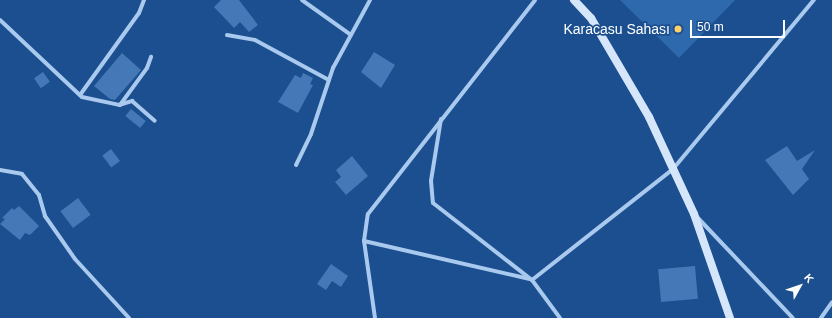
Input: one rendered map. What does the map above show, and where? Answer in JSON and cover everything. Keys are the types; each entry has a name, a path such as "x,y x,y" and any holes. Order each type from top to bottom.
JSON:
{"main road":[{"path":"574,0 591,18 649,117 694,214 730,318"}],"street":[{"path":"80,95 139,13 144,0"},
{"path":"302,0 351,35"},
{"path":"296,165 311,134 329,80 370,0"},
{"path":"375,318 364,241 368,214 535,0"},
{"path":"532,280 673,169 814,0"},
{"path":"0,20 80,95 120,105 132,101 155,121"},
{"path":"227,35 255,40 329,80"},
{"path":"120,105 147,68 151,57"},
{"path":"441,119 431,181 433,203 532,280 560,318"},
{"path":"0,170 22,174 39,195 45,216 75,259 129,318"},
{"path":"694,214 793,318"},
{"path":"364,241 532,280"},
{"path":"822,318 832,302"}],"shaded area":[{"name":"Karacasu Sahası","path":"620,0 735,0 679,58"}],"building":[{"path":"221,0 239,0 258,25 249,32 240,22 234,28 214,7"},
{"path":"374,52 395,65 381,88 361,72"},
{"path":"122,53 141,70 115,100 110,99 94,86"},
{"path":"43,72 50,82 41,88 34,78"},
{"path":"303,73 313,78 310,84 313,85 298,113 278,102 295,75 301,78"},
{"path":"131,109 146,121 140,128 125,116"},
{"path":"787,146 797,161 815,150 802,169 809,179 793,195 765,160"},
{"path":"111,149 120,161 111,168 102,156"},
{"path":"352,156 368,176 346,195 335,182 341,177 336,170"},
{"path":"78,198 91,215 73,228 60,211"},
{"path":"19,206 39,226 30,235 25,233 20,240 0,224 5,219 2,218 12,208 14,210"},
{"path":"331,264 348,276 341,287 332,281 326,290 317,284"},
{"path":"695,266 698,299 661,302 658,269"}],"place":[{"name":"Karacasu Sahası","path":"678,29"}]}
